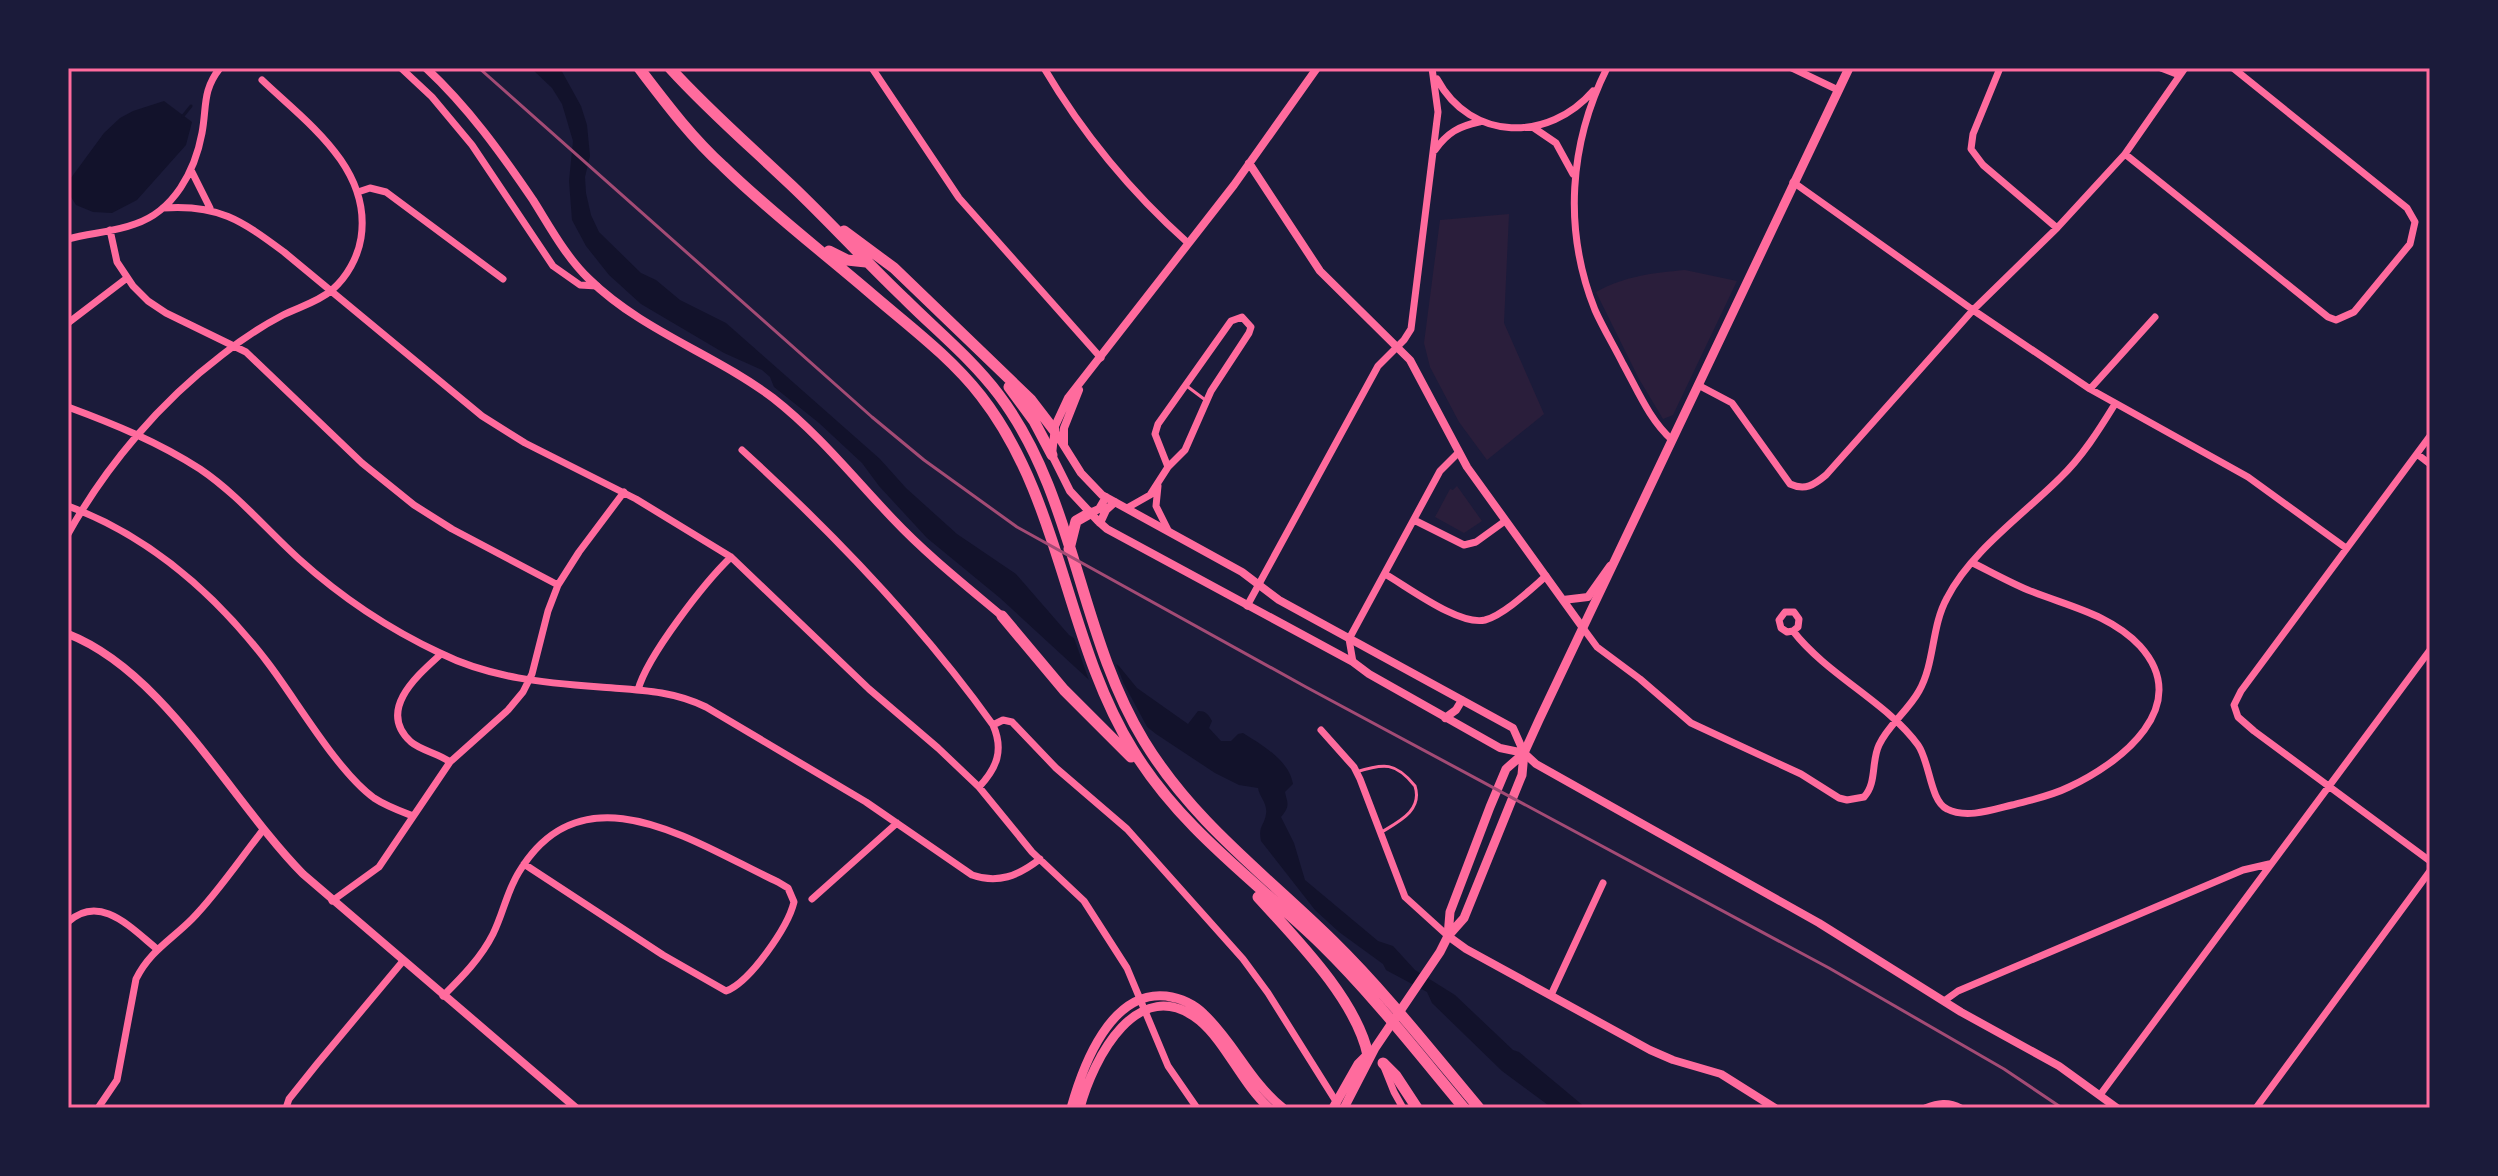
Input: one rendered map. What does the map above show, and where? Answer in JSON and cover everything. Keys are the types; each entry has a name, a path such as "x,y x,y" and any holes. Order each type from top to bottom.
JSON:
{"highway":[{"path":"639,68 706,149 755,195 940,353 980,395 1022,460 1098,681 1114,716 1145,768 1186,821 1336,959 1464,1108"},
{"path":"670,68 720,121 829,221 866,262 962,353 1000,397 1040,465 1069,543 1112,678 1153,755 1180,793 1213,830 1349,957 1479,1108"},
{"path":"829,221 882,257 1038,407 1054,430"},
{"path":"811,242 847,260 883,267 905,281"},
{"path":"997,370 1034,421 1052,455"},
{"path":"1069,543 1076,521 1090,513"},
{"path":"1002,616 1064,690 1145,768"},
{"path":"1236,868 1317,964 1360,1029 1371,1052"},
{"path":"1383,1063 1396,1076 1417,1108"}],"main road":[{"path":"1339,1106 1358,1064 1371,1052 1448,936 1464,918 1519,782 1524,753 1849,68"},
{"path":"1448,936 1450,912 1490,807 1506,769 1524,753"},
{"path":"1071,1108 1084,1071 1109,1025 1125,1007 1141,997 1172,997 1200,1010 1264,1091 1283,1108"},
{"path":"1080,1108 1112,1036 1127,1021 1160,1007 1201,1022 1269,1108"}],"street":[{"path":"68,239 137,224 163,208 191,170 202,135 206,90 220,68"},
{"path":"401,68 432,97 467,138 553,266 583,287 597,286"},
{"path":"426,68 493,143 571,258 597,286 637,316 758,387 796,416 829,447 895,522 1002,616"},
{"path":"872,68 959,198 1101,358"},
{"path":"1044,68 1064,103 1118,175 1188,243"},
{"path":"1317,68 1249,163 1068,398 1054,430 1052,455 1066,485 1100,523 1353,662 1500,748 1524,753"},
{"path":"1607,68 1587,111 1578,146 1574,206 1579,255 1596,311 1653,420 1672,440"},
{"path":"1792,68 1838,90"},
{"path":"2000,68 1973,134 1971,149 1983,165 2057,228"},
{"path":"1698,385 1732,403 1790,484 1810,487 1826,475 1973,310 2057,228 2125,154 2182,72 2161,68"},
{"path":"2125,154 2328,317 2336,320 2354,312 2410,244 2415,229 2412,215 2233,68"},
{"path":"1433,71 1452,102 1479,122"},
{"path":"1247,606 1378,366 1410,332 1438,112 1433,71"},
{"path":"68,534 109,471 176,395 234,346 271,322 332,290 352,263 359,246 362,215 358,192 349,172 332,148 262,80"},
{"path":"1434,152 1448,133 1461,126 1479,122 1534,128 1560,118 1580,106 1599,84"},
{"path":"1534,128 1556,143 1575,177"},
{"path":"1249,163 1320,271 1339,293 1398,346 1414,367 1458,453 1600,650 1640,679 1691,723 1801,774 1839,798 1864,797 1870,790 1880,742 1924,680 1935,626 1946,598 1973,563 2073,465 2115,404"},
{"path":"191,170 210,208"},
{"path":"1793,182 2090,389 2248,477 2346,548"},
{"path":"358,192 370,188 386,192 437,233 503,279"},
{"path":"163,208 210,208 269,240 482,416 525,443 624,492 731,557 869,689 979,787 1040,859 1084,901 1114,945 1141,997 1168,1066 1197,1108"},
{"path":"110,230 114,253 139,293 157,307 246,352 396,492 452,529 558,585"},
{"path":"68,323 127,278"},
{"path":"1127,508 1150,495 1168,467 1185,450 1211,391 1249,333 1251,327 1242,317 1231,321 1158,424 1155,434 1168,467"},
{"path":"2090,389 2155,317"},
{"path":"1064,446 1064,428 1083,381"},
{"path":"68,407 139,434 215,480 300,560 355,603 441,654 478,668 529,680 682,696 849,791 961,869 981,878 1015,876 1040,859"},
{"path":"1054,430 1087,480 1106,497 1242,572 1279,600 1513,728 1524,753 1536,764 1806,915 1944,1001 2059,1066 2117,1108"},
{"path":"2430,436 2241,691 2234,705 2238,717 2254,731 2430,861"},
{"path":"742,450 830,533 899,606 993,725 999,740 998,758 994,769 979,787"},
{"path":"1353,662 1349,639 1440,471 1458,453"},
{"path":"2417,454 2430,464"},
{"path":"1158,484 1156,506 1169,531"},
{"path":"332,901 379,867 450,762 508,710 529,680 558,585 624,492"},
{"path":"1090,513 1099,509 1106,497"},
{"path":"1100,523 1106,510 1115,502"},
{"path":"68,506 160,556 210,596 266,660 358,783 382,803 413,816"},
{"path":"1414,520 1464,545 1476,542 1505,521"},
{"path":"638,690 646,670 702,588 731,557"},
{"path":"1793,631 1830,668 1904,727 1923,753 1936,800 1942,808 1964,814 1994,810 2067,789 2097,773 2145,731 2155,713 2159,686 2154,668 2147,655 2129,636 2088,611 2026,589 1973,563"},
{"path":"1563,600 1588,597 1612,564"},
{"path":"1385,574 1456,615 1475,621 1495,616 1546,576"},
{"path":"1330,650 1338,633"},
{"path":"68,634 108,656 156,698 263,830 303,874 576,1108"},
{"path":"2100,1095 2430,650"},
{"path":"441,654 408,687 399,703 397,717 401,729 411,741 450,762"},
{"path":"1445,718 1456,710 1462,700"},
{"path":"993,725 1003,720 1012,722 1056,768 1139,842 1243,959 1339,1106"},
{"path":"1321,730 1356,772 1405,897 1448,936 1466,949 1660,1054 1734,1080 1775,1108"},
{"path":"443,996 483,952 524,864 557,830 576,822 608,816 658,826 778,882 788,888 794,902 786,925 743,981 726,991 663,955 524,864"},
{"path":"812,899 897,823"},
{"path":"98,1108 117,1080 136,979 144,964 193,918 263,830"},
{"path":"1944,1001 1958,991 2143,912 2243,870 2270,864"},
{"path":"2256,1108 2430,871"},
{"path":"1551,995 1603,883"},
{"path":"68,922 86,909 98,910 111,915 157,949"},
{"path":"286,1108 289,1099 403,961"},
{"path":"1371,1052 1383,1063 1403,1108"},
{"path":"1925,1108 1940,1103 1961,1108"}],"lane":[{"path":"1187,386 1207,402"},
{"path":"1356,772 1384,764 1397,769 1415,786 1416,802 1412,811 1380,833"}],"shaded area":[{"path":"531,68 560,68 581,106 587,125 590,156 585,177 586,193 599,232 641,273 656,280 680,300 726,323 880,459 906,488 957,534 1016,574 1069,635 1119,666 1137,688 1188,724 1198,711 1205,712 1212,721 1209,728 1221,741 1231,741 1243,733 1274,754 1286,768 1293,784 1285,792 1287,807 1281,817 1294,843 1305,880 1378,941 1393,946 1415,970 1455,995 1513,1050 1586,1108 1552,1108 1502,1071 1432,1003 1427,992 1386,970 1383,964 1315,910 1261,841 1266,810 1258,788 1239,785 1215,773 1156,734 1100,690 1000,598 927,538 862,463 774,387 770,377 762,370 724,353 641,304 609,275 586,246 572,220 569,181 573,141 562,104 552,88"},
{"path":"164,101 192,122 186,145 137,200 112,213 93,212 76,205 68,192 68,182 104,133 133,111"},
{"path":"1509,214 1504,323 1544,414 1487,460 1459,422 1430,367 1424,343 1440,220"},
{"path":"1685,270 1737,281 1673,415 1663,419 1639,379 1596,292 1639,276"},
{"path":"1457,486 1482,521 1464,533 1435,517 1450,489"}],"pier":[{"path":"1072,632 1114,659 1152,736 1092,689"}],"waterway":[{"path":"183,116 191,106"}],"railway":[{"path":"479,68 872,417 924,460 1017,527 1306,687 1829,968 2004,1069 2062,1108"}]}
